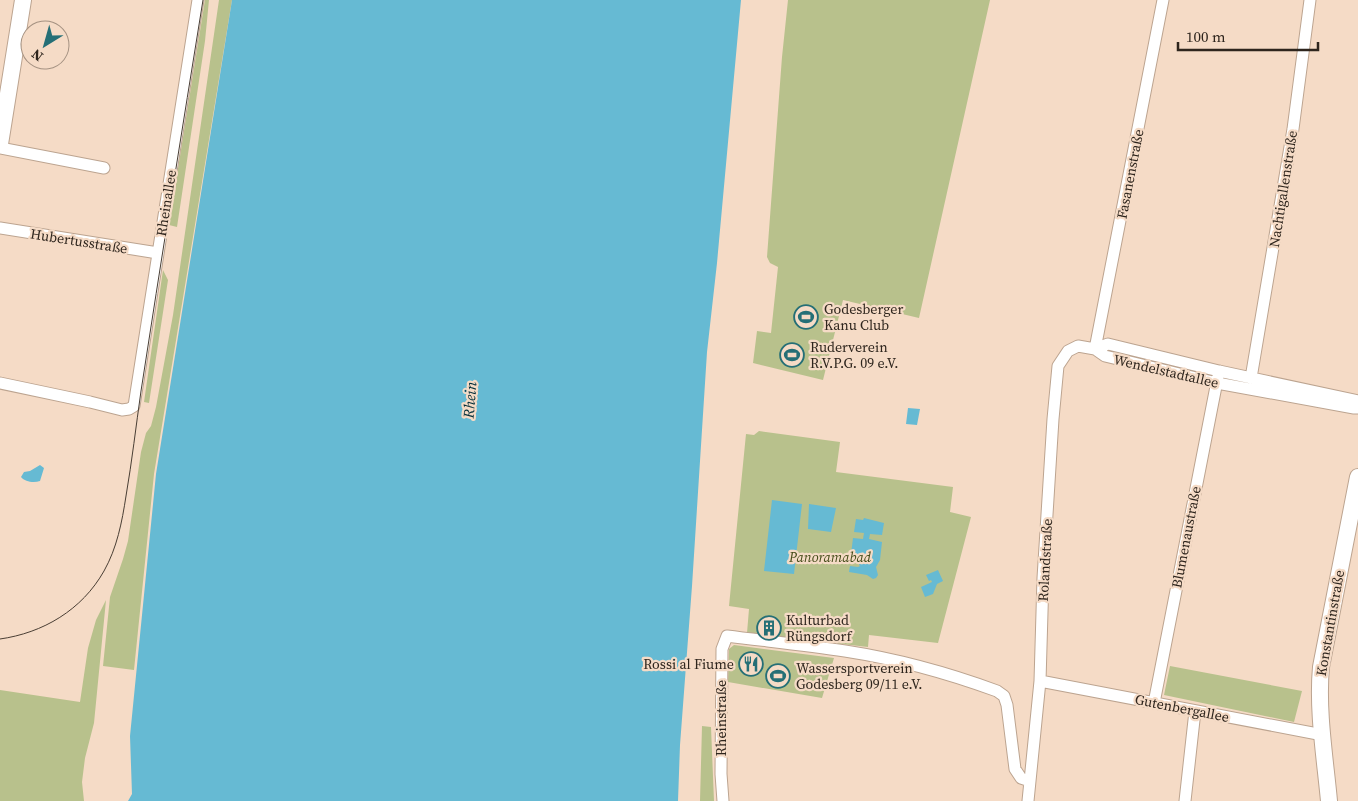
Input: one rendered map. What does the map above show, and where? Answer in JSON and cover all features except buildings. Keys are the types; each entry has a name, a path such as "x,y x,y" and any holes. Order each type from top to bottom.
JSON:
{"main road":[{"path":"0,146 2,118 23,0"},
{"name":"Konstantinstraße","path":"1329,801 1319,688 1321,667 1358,476"}],"street":[{"name":"Rheinallee","path":"0,382 122,410 134,406 198,0"},
{"name":"Fasanenstraße","path":"1095,349 1163,0"},
{"name":"Nachtigallenstraße","path":"1252,378 1293,129 1310,0"},
{"path":"0,146 104,168"},
{"name":"Hubertusstraße","path":"0,228 158,253"},
{"name":"Wendelstadtallee","path":"1095,349 1108,344 1219,371 1358,401"},
{"name":"Rolandstraße","path":"1028,801 1040,681 1043,578 1058,366 1068,351 1078,346 1095,349"},
{"name":"Wendelstadtallee","path":"1095,349 1106,356 1217,383 1358,408"},
{"name":"Blumenaustraße","path":"1154,703 1219,371"},
{"name":"Rheinstraße","path":"723,801 721,774 722,649 727,636 875,657 928,669 997,691 1004,696 1007,706 1015,769 1021,778 1030,781"},
{"name":"Gutenbergallee","path":"1040,681 1323,735"},
{"path":"1185,801 1195,710"}],"green space":[{"path":"205,0 209,0 205,41 177,227 169,225"},
{"path":"219,0 232,0 154,474 134,670 103,666 110,597 128,541 141,452 156,407 173,315"},
{"path":"788,0 990,0 919,318 843,300 823,380 753,363 757,331 771,333 778,267 770,263 767,257"},
{"path":"163,270 168,280 149,403 144,402"},
{"name":"Panoramabad","path":"759,431 840,442 836,472 953,487 950,512 971,517 938,643 869,635 868,647 747,633 749,609 729,606 746,434 754,435"},
{"path":"106,600 94,723 85,758 82,782 84,801 0,801 0,690 80,702 88,648 96,620"},
{"name":"Wassersportverein Godesberg 09/11 e.V.","path":"734,645 834,658 822,698 728,682 729,649"},
{"path":"1170,666 1302,691 1294,722 1164,695"},
{"path":"702,726 711,727 714,801 700,801"}],"water":[{"name":"Rhein","path":"232,0 741,0 707,352 680,745 678,801 128,801 132,794 130,736 156,474"},
{"path":"908,408 920,409 917,425 906,424"},
{"path":"40,465 44,468 40,481 30,482 21,477 24,472"},
{"path":"772,500 802,504 794,574 764,571"},
{"path":"809,504 836,508 831,532 808,529"},
{"path":"864,518 884,523 882,535 870,534 869,539 882,542 880,560 876,567 878,575 873,579 867,575 849,572 850,566 860,566 858,563 850,562 853,538 863,539 864,533 854,532 856,519 863,520"},
{"path":"938,570 943,581 937,584 933,594 925,597 921,587 932,582 931,580 929,581 926,575"}],"tram line":[{"path":"0,639 16,636 46,625 73,608 95,585 109,562 116,544 123,515 203,0"}],"place":[{"name":"Godesberger Kanu Club","path":"806,317"},
{"name":"Ruderverein R.V.P.G. 09 e.V.","path":"792,355"},
{"name":"Kulturbad Rüngsdorf","path":"769,628"},
{"name":"Rossi al Fiume","path":"751,664"},
{"name":"Wassersportverein Godesberg 09/11 e.V.","path":"778,676"}]}
